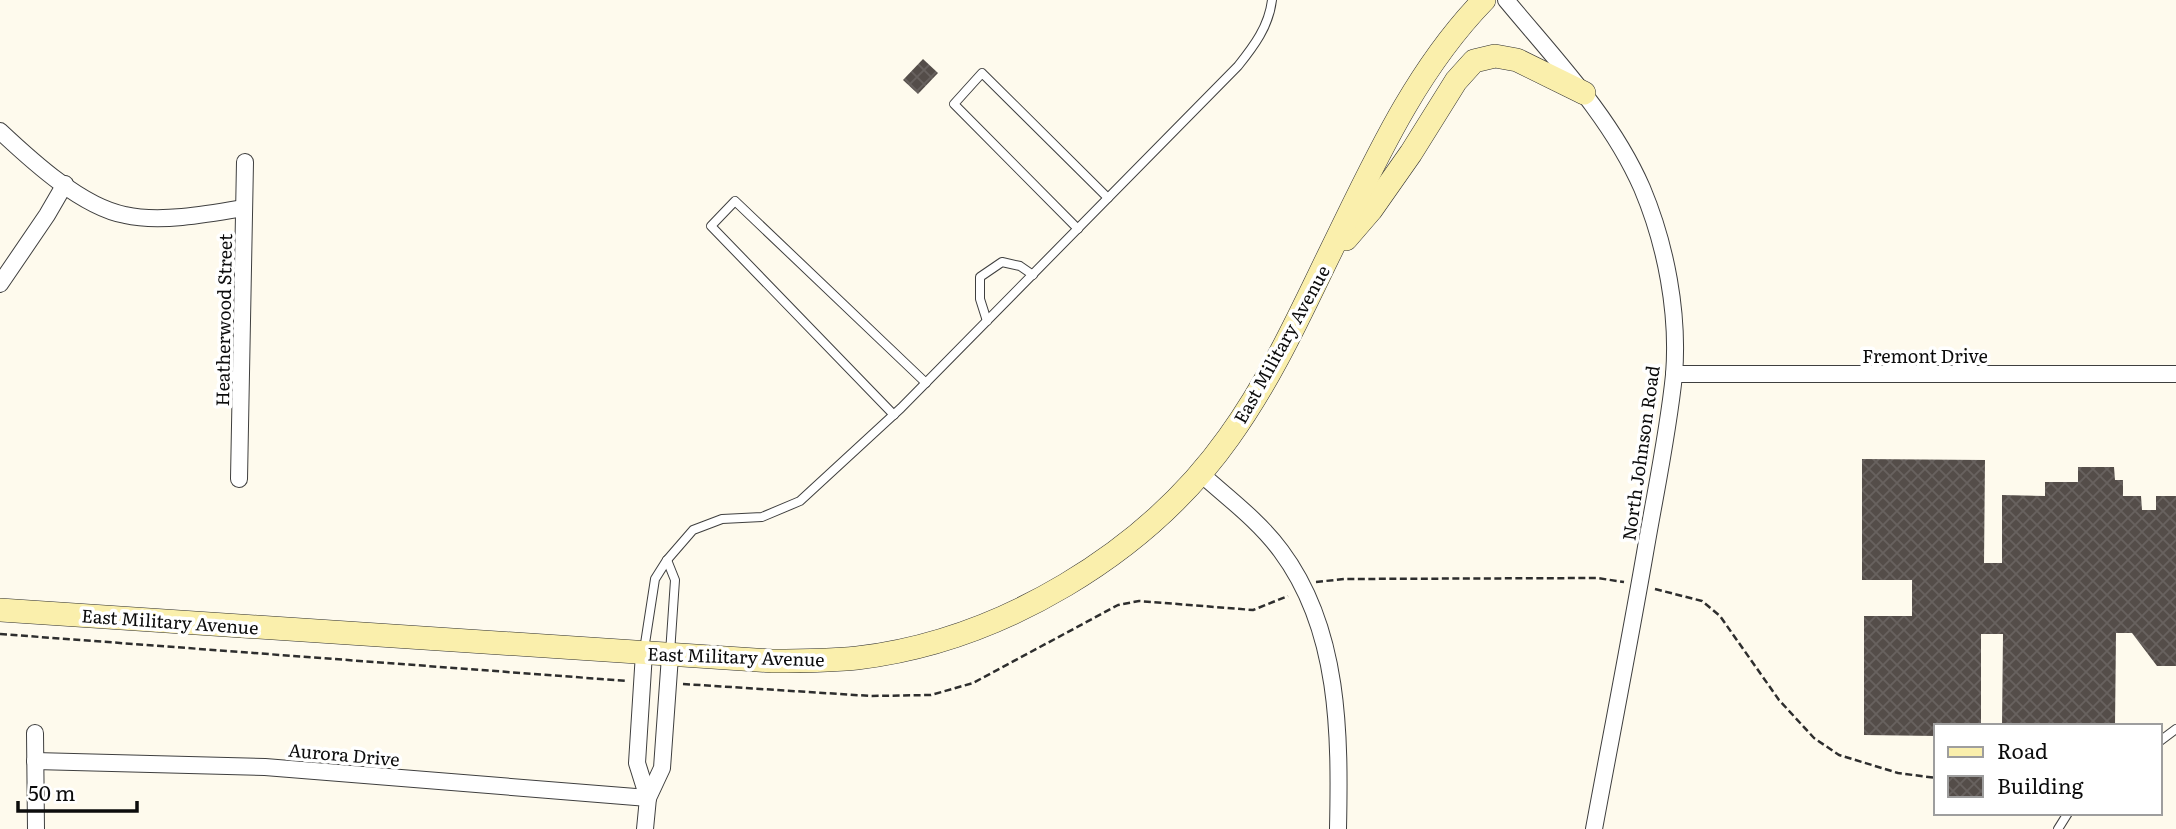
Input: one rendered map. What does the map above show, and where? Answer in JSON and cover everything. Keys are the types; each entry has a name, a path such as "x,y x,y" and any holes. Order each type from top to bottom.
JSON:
{"main road":[{"name":"East Military Avenue","path":"0,610 772,662 870,656 948,637 1028,606 1066,585 1142,531 1174,502 1227,440 1257,395 1413,92 1464,20 1484,0"},
{"path":"1324,265 1371,210 1411,153 1455,81 1474,61 1495,56 1517,60 1584,93"}],"street":[{"name":"North Johnson Road","path":"1506,0 1584,93 1632,168 1656,227 1670,289 1674,374 1594,829"},
{"path":"0,131 36,164 96,206 126,216 197,216 244,208"},
{"name":"Heatherwood Street","path":"239,479 245,162"},
{"path":"0,284 65,184"},
{"name":"Fremont Drive","path":"1674,374 2176,374"},
{"path":"1200,473 1252,518 1281,550 1305,587 1324,641 1334,695 1338,829"},
{"path":"644,653 636,763 648,799"},
{"path":"645,829 648,799 662,768 670,656"},
{"path":"35,733 36,829"},
{"name":"Aurora Drive","path":"35,761 265,766 648,799"}],"lane":[{"path":"644,653 655,579 667,560 693,530 722,519 762,517 800,500 894,415 1255,45 1272,0"},
{"path":"1078,229 954,104 982,73 1108,198"},
{"path":"894,415 711,226 735,201 926,383"},
{"path":"987,321 980,299 980,277 1002,262 1020,266 1033,275"},
{"path":"667,560 676,580 670,656"}],"path":[{"path":"667,683 871,695 931,695 973,683 1118,605 1139,601 1253,610 1316,583 1344,579 1597,578 1639,585 1702,601 1720,616 1779,700 1814,738 1839,755 1898,773 1934,778"},
{"path":"0,634 642,682"}],"building":[{"path":"923,59 938,73 918,94 903,80"},
{"path":"1862,459 1985,460 1984,563 2002,563 2002,495 2045,496 2045,482 2078,482 2078,467 2114,467 2115,480 2123,480 2123,496 2141,496 2142,510 2156,510 2156,496 2176,496 2176,666 2157,666 2132,633 2116,633 2115,724 2002,724 2003,634 1981,634 1981,724 1934,724 1934,736 1864,735 1864,616 1912,616 1912,580 1862,580"}]}
